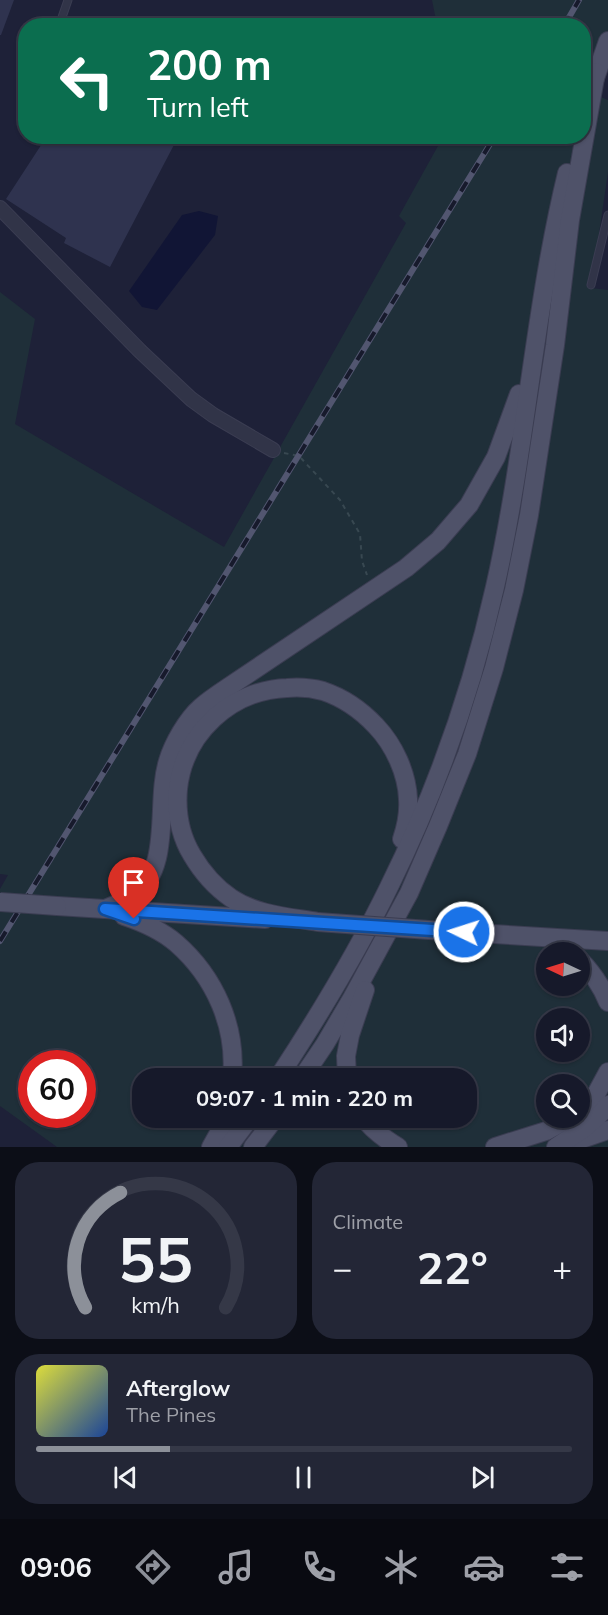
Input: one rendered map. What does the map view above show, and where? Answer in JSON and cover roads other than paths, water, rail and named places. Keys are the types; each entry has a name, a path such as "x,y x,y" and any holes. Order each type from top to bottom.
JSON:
{"main road":[{"path":"591,124 608,41"},
{"path":"591,99 602,73"},
{"path":"285,1068 346,967 389,887 448,748 476,663 495,586 509,513 557,213 575,144"},
{"path":"309,1068 381,947 409,893 467,754 494,668 514,590 529,515 555,345 570,220 587,144"},
{"path":"105,909 133,895 145,884 154,867 159,849 163,783 168,760 179,735 199,709 227,688 406,568 438,541 469,505 496,457 535,343"},
{"path":"318,922 279,916 253,909 232,899 198,866 186,844 179,821 177,797 179,776 187,754 199,734 214,716 251,694 274,688 298,687 322,691 346,701 366,715 383,733 405,779 409,801 406,826 389,887"},
{"path":"0,902 608,941"},
{"path":"105,909 153,928 175,942 194,961 223,1007 231,1039 232,1068"},
{"path":"526,936 542,942"},
{"path":"347,1068 350,1035 381,947"},
{"path":"590,970 603,989 608,1002"},
{"path":"590,1101 608,1072"},
{"path":"557,1147 584,1129 608,1105"},
{"path":"212,1147 221,1128"},
{"path":"228,1147 242,1128"},
{"path":"253,1147 267,1128"},
{"path":"372,1128 384,1139 398,1147"},
{"path":"495,1147 552,1128"},
{"path":"557,1147 608,1130"}],"street":[{"path":"0,208 140,351 191,399 213,415 273,450"}],"lane":[{"path":"62,18 68,0"},
{"path":"591,285 608,215"}],"water":[{"path":"199,211 218,216 215,235 157,310 142,307 129,291 182,215"}],"railway":[{"path":"569,18 579,0"},
{"path":"0,941 490,144"}]}
